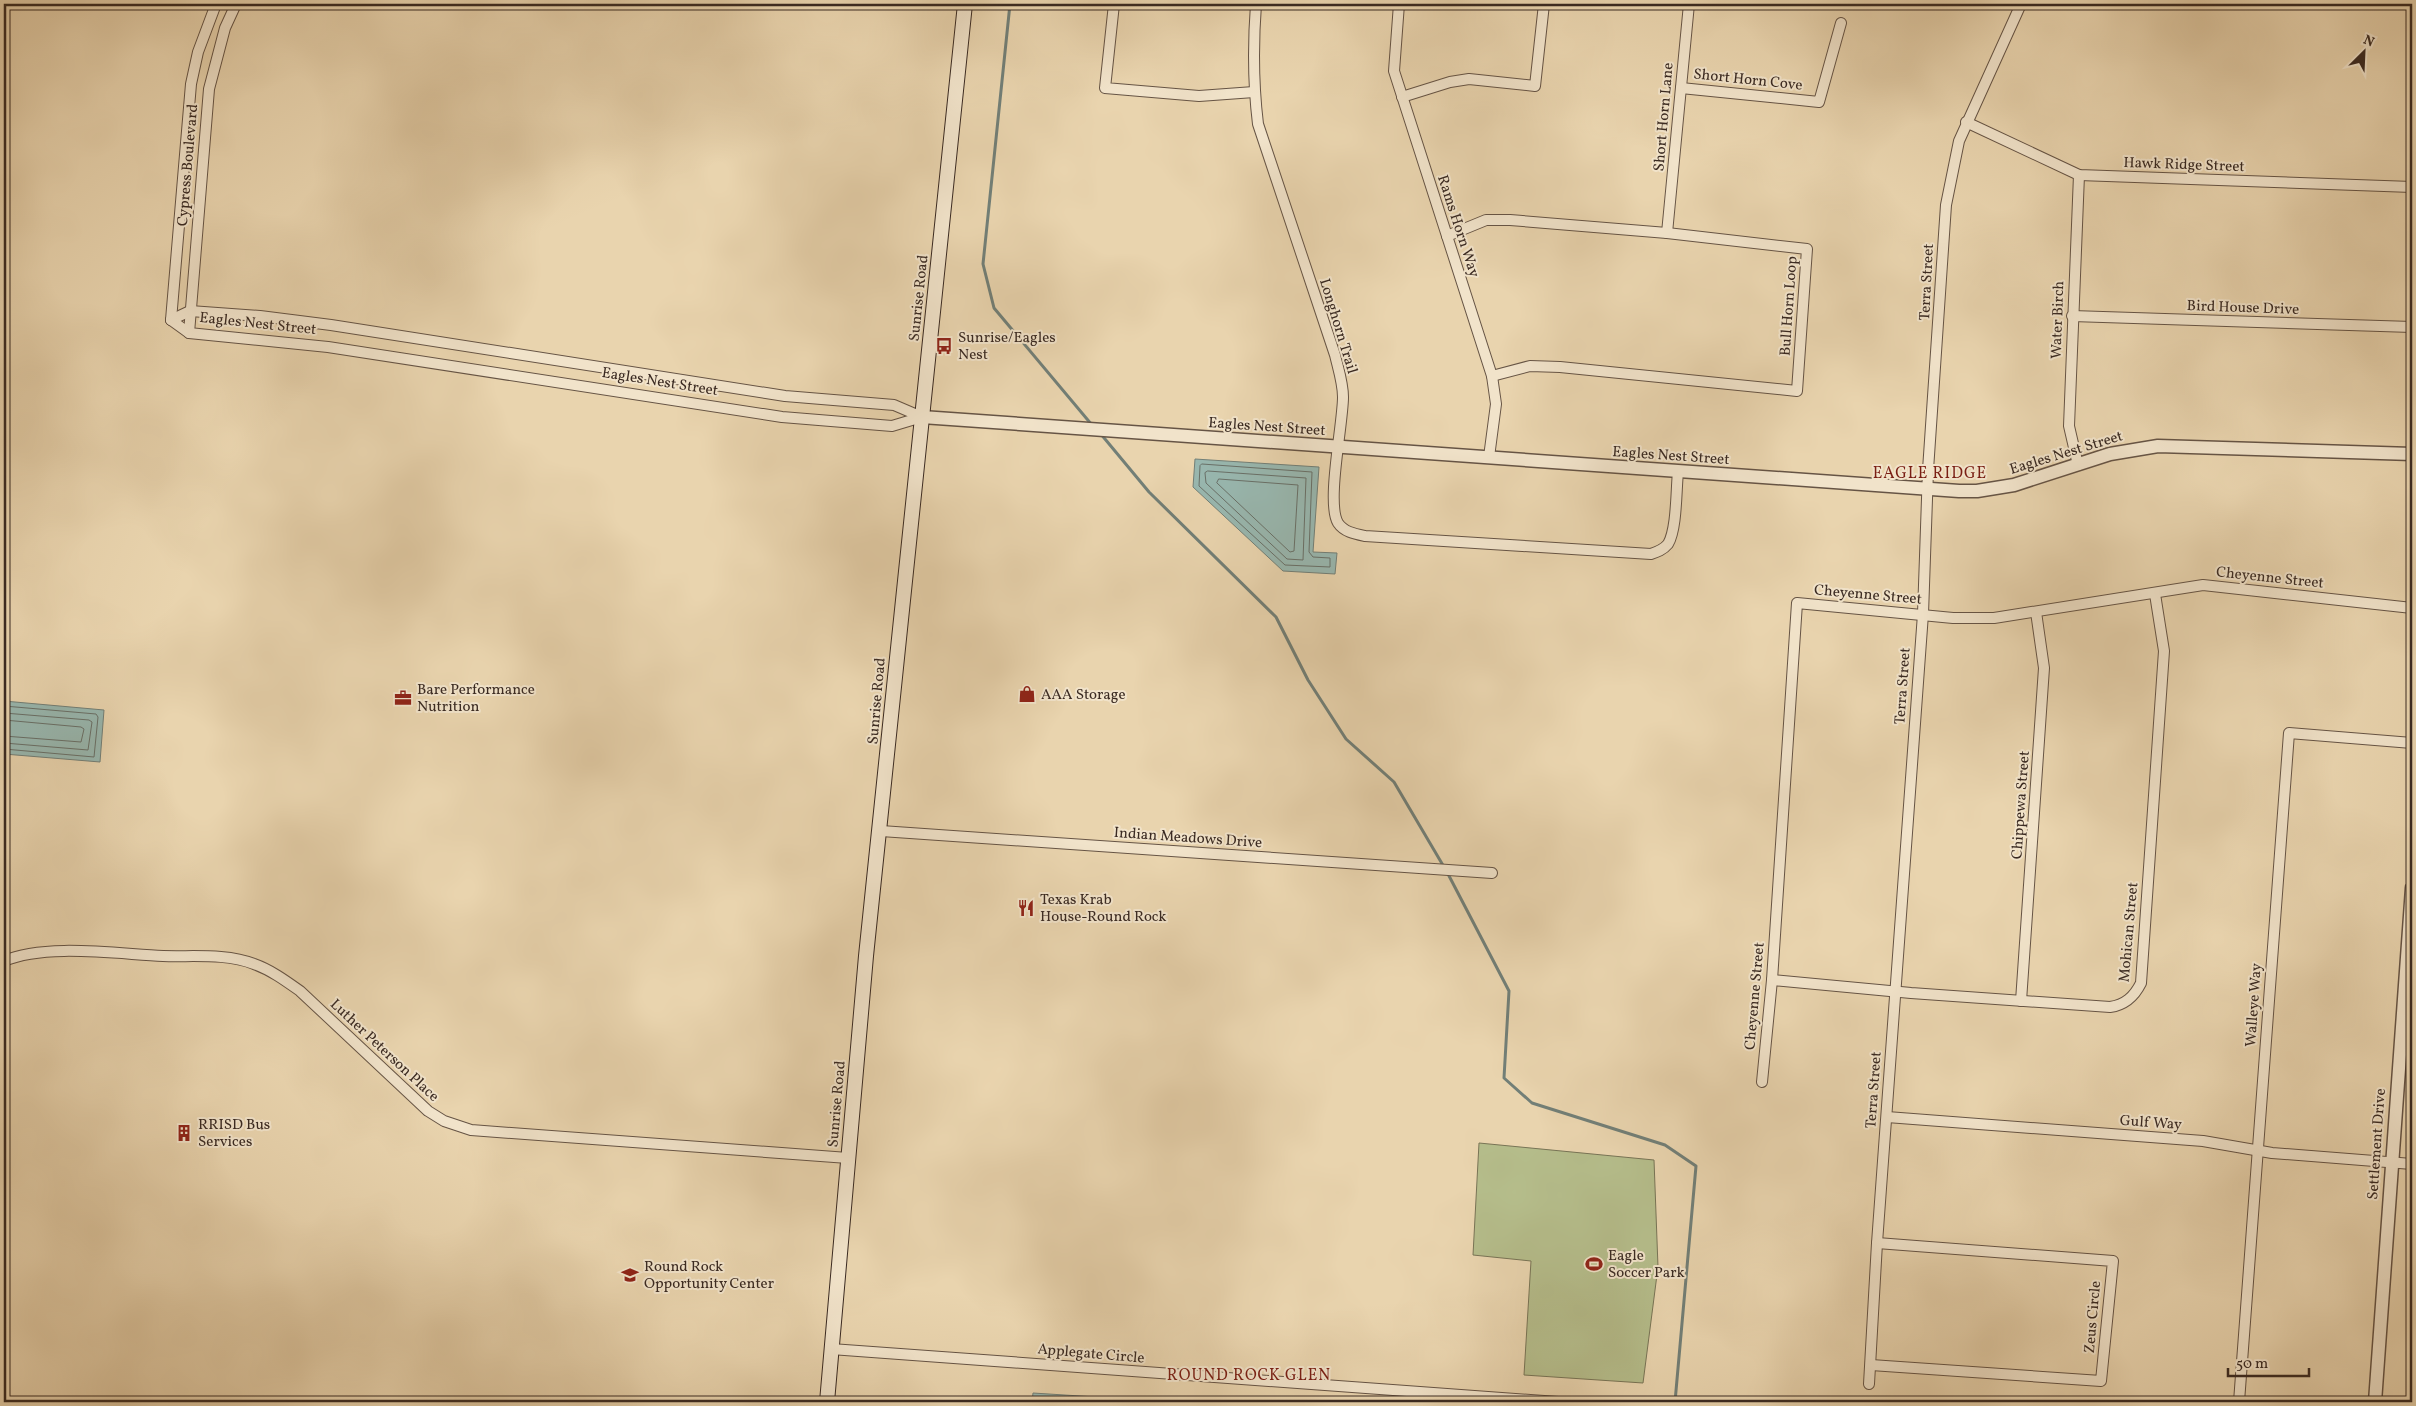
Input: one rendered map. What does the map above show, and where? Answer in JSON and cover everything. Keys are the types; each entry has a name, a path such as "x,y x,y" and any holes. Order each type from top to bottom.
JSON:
{"main road":[{"name":"Sunrise Road","path":"827,1402 866,956 881,831 895,670 965,4"}],"street":[{"name":"Cypress Boulevard","path":"171,320 191,84 198,52 216,4"},
{"name":"Cypress Boulevard","path":"188,333 209,89 225,28 236,4"},
{"path":"1114,4 1105,88 1199,96 1254,92"},
{"name":"Longhorn Trail","path":"1256,4 1253,46 1254,92 1258,124 1337,362 1343,396 1334,504 1335,515 1344,529 1365,536 1651,554 1661,550 1668,543 1678,472"},
{"name":"Rams Horn Way","path":"1399,4 1394,71 1492,376 1496,404 1489,457"},
{"path":"1402,97 1450,82 1468,79 1535,86 1544,4"},
{"name":"Short Horn Lane","path":"1667,233 1689,4"},
{"name":"Terra Street","path":"1869,1384 1877,1243 1923,614 1927,489 1946,205 1954,158 1966,122 2021,4"},
{"name":"Short Horn Cove","path":"1681,88 1819,102 1841,23"},
{"name":"Hawk Ridge Street","path":"1966,122 2079,175 2412,187"},
{"name":"Water Birch","path":"2078,465 2069,426 2079,175"},
{"name":"Bull Horn Loop","path":"1447,236 1486,220 1510,220 1667,233 1807,249 1797,391 1560,367 1530,366 1492,376"},
{"name":"Eagles Nest Street","path":"922,417 892,426 789,417 328,347 188,333 171,320 190,311 331,325 785,396 894,405 922,417 1927,489 1978,491 2014,485 2110,454 2133,449 2174,445 2412,454"},
{"name":"Bird House Drive","path":"2072,316 2412,327"},
{"name":"Cheyenne Street","path":"1762,1082 1772,980 1797,603 1975,618 2036,612 2203,585 2217,585 2412,608"},
{"name":"Mohican Street","path":"1772,980 1896,992 2110,1007 2120,1006 2129,1000 2141,983 2164,651 2155,594"},
{"name":"Chippewa Street","path":"2021,1001 2044,668 2036,612"},
{"name":"Walleye Way","path":"2239,1402 2256,1150 2289,734 2412,743"},
{"name":"Indian Meadows Drive","path":"881,831 1492,873"},
{"name":"Settlement Drive","path":"2375,1402 2412,894"},
{"name":"Luther Peterson Place","path":"4,960 16,955 57,952 225,958 253,963 286,980 300,991 428,1111 444,1121 471,1130 848,1158"},
{"name":"Gulf Way","path":"1886,1118 2203,1141 2256,1150 2412,1164"},
{"name":"Zeus Circle","path":"1871,1365 2101,1381 2113,1261 1877,1243"},
{"name":"Applegate Circle","path":"831,1349 1558,1402"}],"green space":[{"name":"Eagle Soccer Park","path":"1479,1143 1654,1160 1658,1267 1643,1383 1524,1375 1531,1261 1473,1255"}],"water":[{"path":"1195,459 1319,467 1313,552 1337,553 1335,574 1283,571 1193,487"},
{"path":"4,701 104,710 100,762 4,754"},
{"path":"1033,1393 1096,1397 1095,1402 1032,1402"}],"waterway":[{"path":"1010,4 983,264 994,308 1092,425"},
{"path":"1100,433 1149,492 1276,617 1308,680 1346,739 1394,782 1444,867"},
{"path":"1447,872 1509,991 1504,1078 1532,1103 1665,1145 1696,1166 1675,1402"}],"place":[{"name":"Sunrise/Eagles Nest","path":"944,346"},
{"name":"AAA Storage","path":"1027,694"},
{"name":"Bare Performance Nutrition","path":"403,698"},
{"name":"Texas Krab House-Round Rock","path":"1026,908"},
{"name":"RRISD Bus Services","path":"184,1133"},
{"name":"Eagle Soccer Park","path":"1594,1264"},
{"name":"Round Rock Opportunity Center","path":"630,1275"}],"district":[{"name":"EAGLE RIDGE","path":"1930,472"},
{"name":"ROUND ROCK GLEN","path":"1249,1374"}]}
